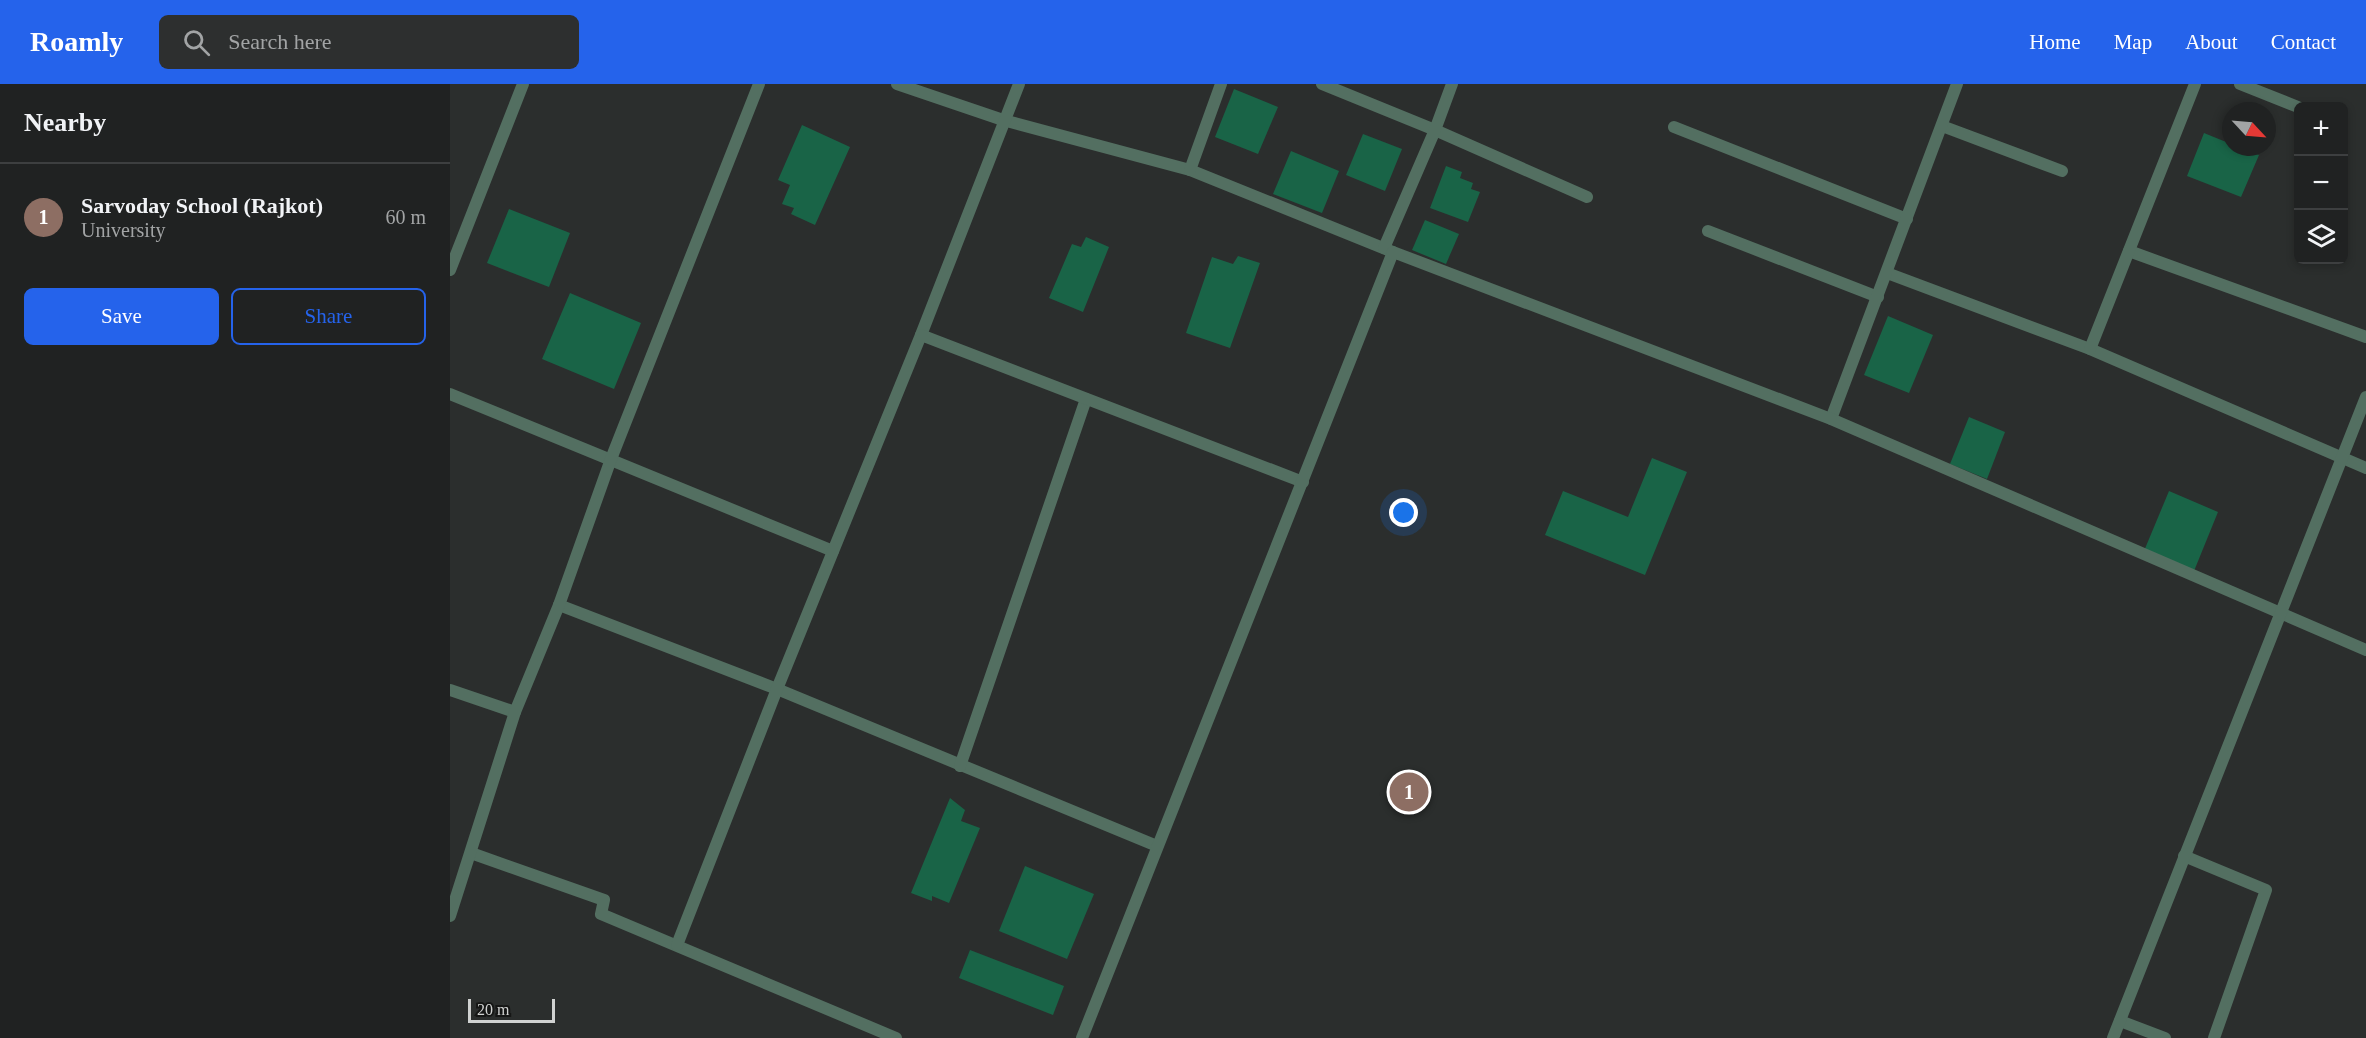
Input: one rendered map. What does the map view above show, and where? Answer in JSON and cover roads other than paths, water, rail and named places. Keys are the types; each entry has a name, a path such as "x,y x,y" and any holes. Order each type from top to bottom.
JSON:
{"street":[{"path":"450,270 523,84"},
{"path":"450,916 515,712 559,605 611,459 759,84"},
{"path":"897,84 1003,120 1190,170 1389,250 1831,419 2280,615 2366,650"},
{"path":"677,945 1019,84"},
{"path":"1190,170 1221,84"},
{"path":"1322,84 1435,130 1587,197"},
{"path":"1082,1038 1303,482 1452,84"},
{"path":"1831,419 1957,84"},
{"path":"2090,349 2195,84"},
{"path":"2240,84 2294,105"},
{"path":"1942,126 2062,171"},
{"path":"1674,128 1907,219"},
{"path":"1708,231 1878,297"},
{"path":"2129,251 2366,336"},
{"path":"1887,273 2090,349 2366,468"},
{"path":"921,335 1303,482"},
{"path":"450,394 833,551"},
{"path":"2113,1038 2366,397"},
{"path":"960,766 1086,399"},
{"path":"559,605 777,689 1158,846"},
{"path":"450,690 515,712"},
{"path":"471,853 604,900 601,914 896,1038"},
{"path":"2184,856 2266,890 2214,1038"},
{"path":"2120,1021 2165,1038"}],"place":[{"name":"Sarvoday School (Rajkot)","path":"1409,792"}]}
